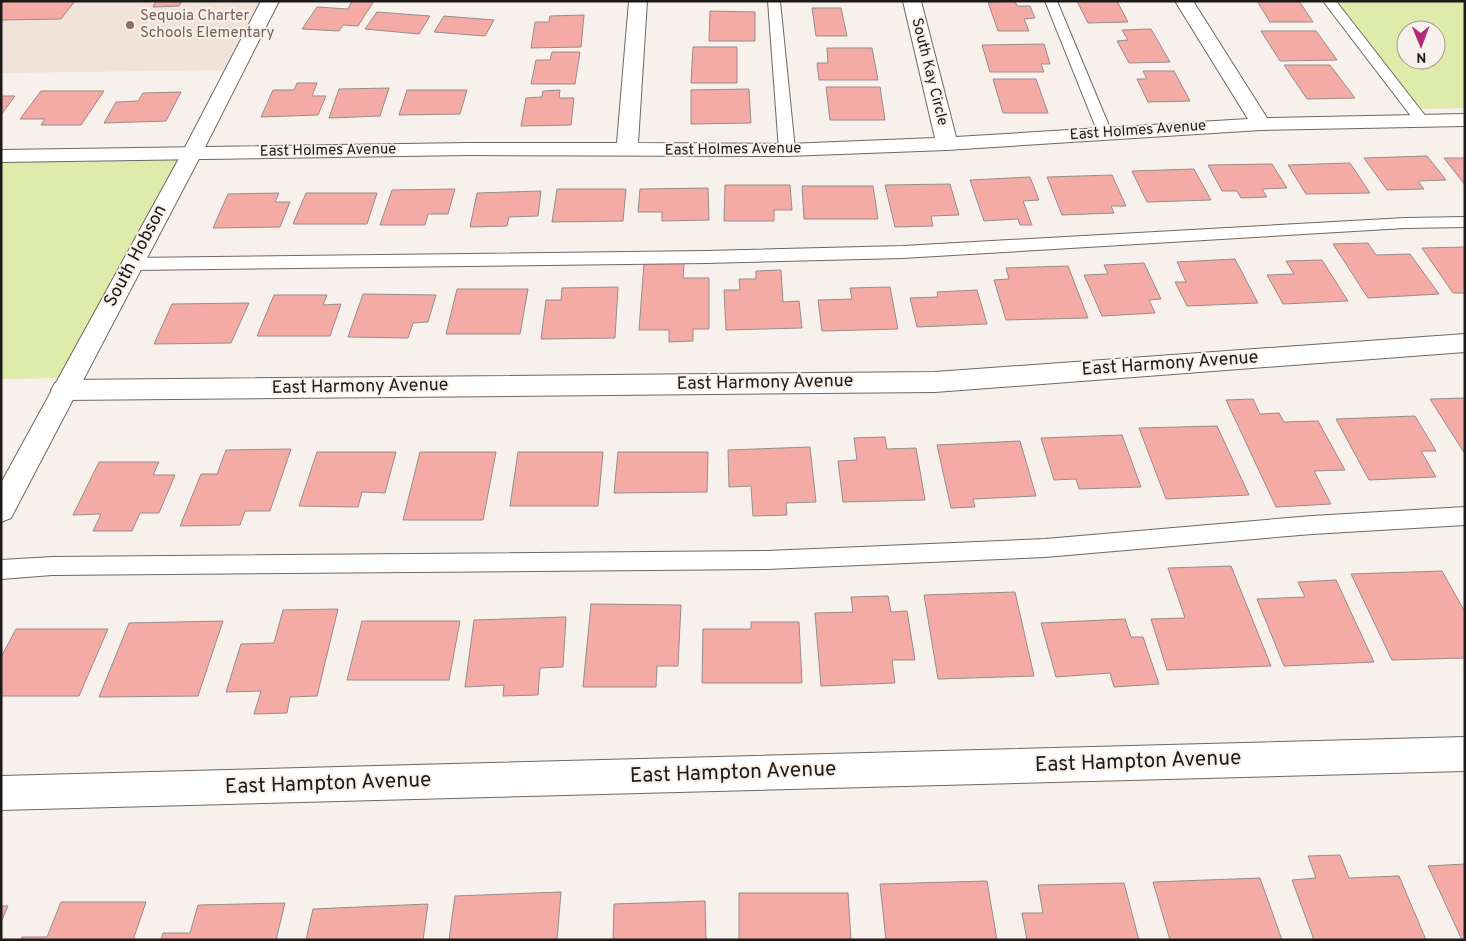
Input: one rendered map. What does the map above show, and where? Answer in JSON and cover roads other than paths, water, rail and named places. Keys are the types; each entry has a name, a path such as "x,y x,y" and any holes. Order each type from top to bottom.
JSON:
{"street":[{"name":"South Hobson","path":"1,510 192,153 270,1"},
{"path":"627,150 638,1"},
{"name":"South Kay Circle","path":"912,1 947,144"},
{"path":"1184,1 1261,124"},
{"name":"East Holmes Avenue","path":"1,156 468,149 787,150 947,144 1261,124 1465,120"},
{"name":"East Harmony Avenue","path":"64,390 935,382 1465,343"},
{"name":"East Hampton Avenue","path":"1,794 1465,754"}],"lane":[{"path":"774,1 787,150"},
{"path":"1051,1 1105,134"},
{"path":"1329,1 1422,121"},
{"path":"132,264 706,257 903,252 1405,223 1465,222"},
{"path":"1,570 52,566 767,560 1045,548 1312,525 1465,516"}],"place":[{"name":"Sequoia Charter Schools Elementary","path":"130,25"}]}
